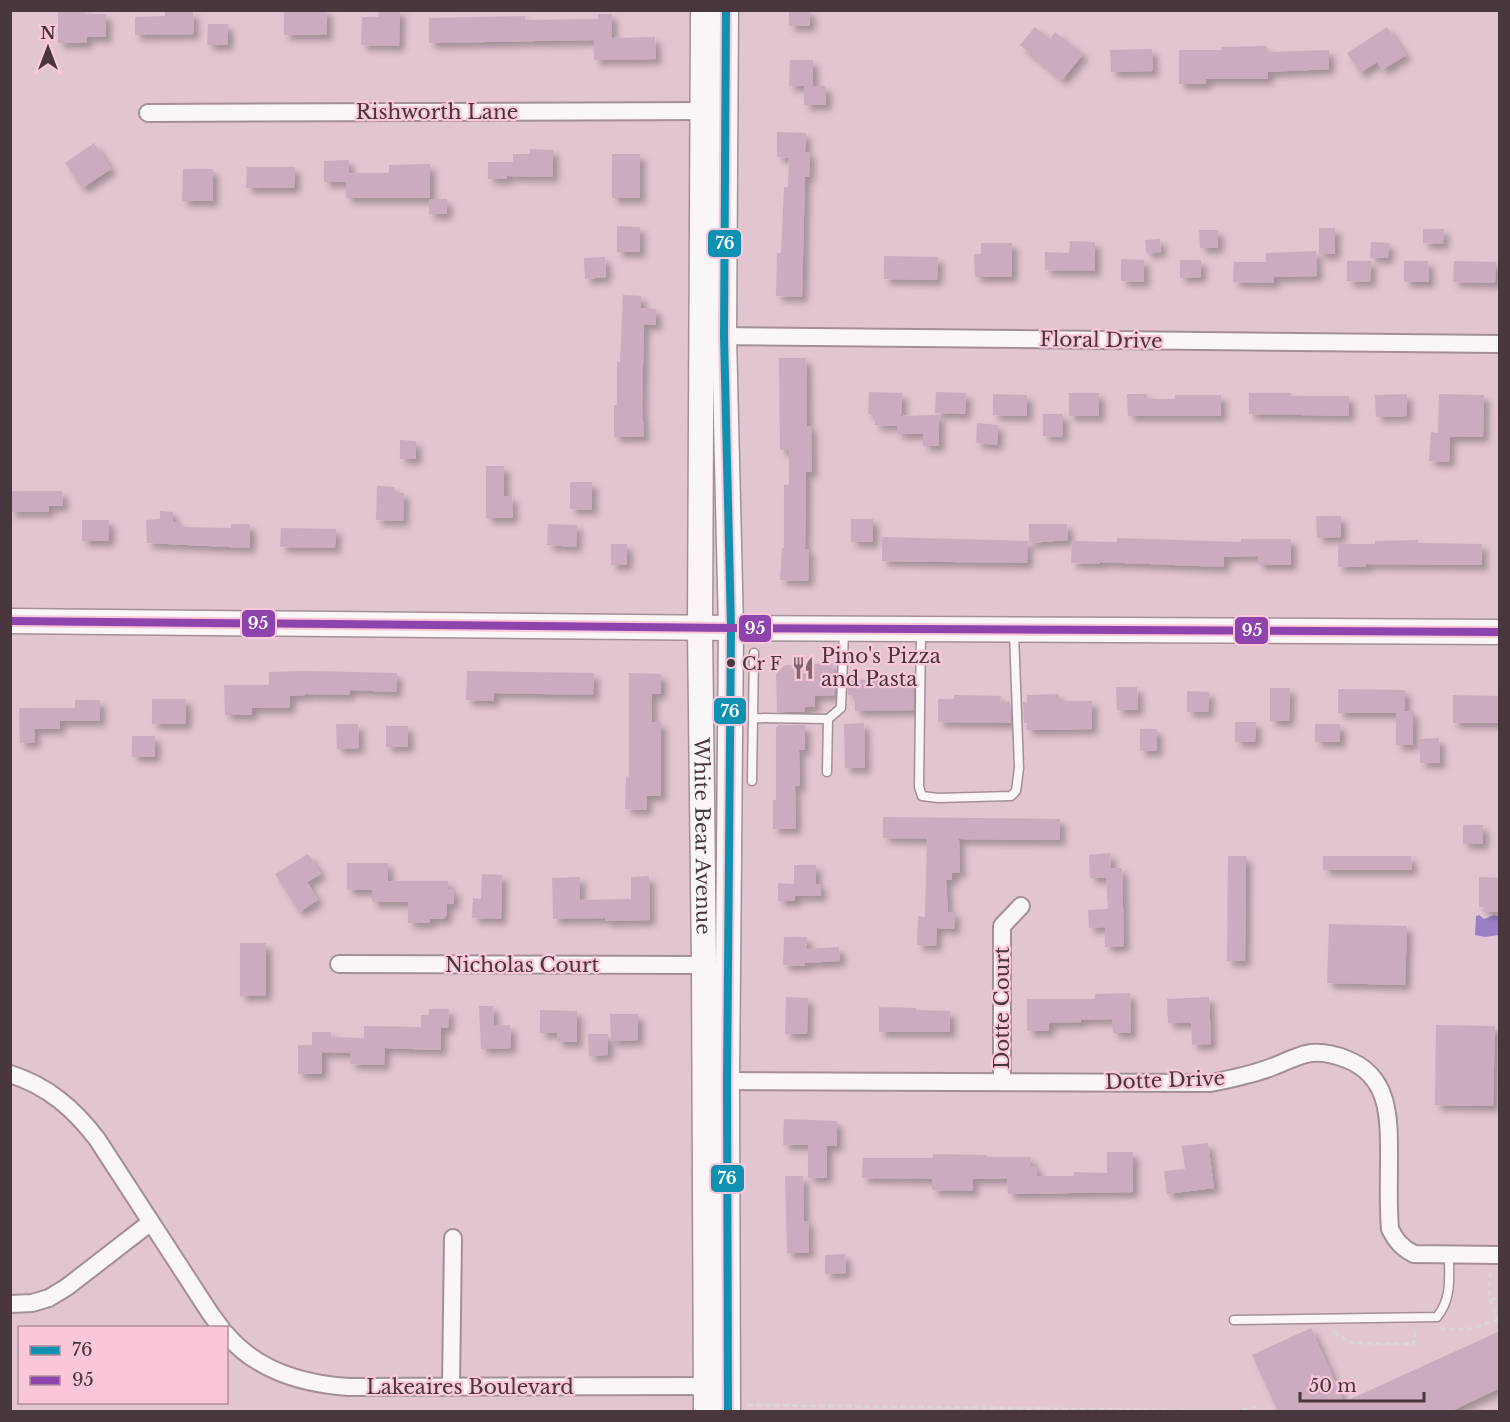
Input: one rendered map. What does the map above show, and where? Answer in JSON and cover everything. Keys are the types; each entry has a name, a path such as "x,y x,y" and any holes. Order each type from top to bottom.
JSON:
{"main road":[{"name":"White Bear Avenue","path":"702,10 713,111 713,336 700,628 704,965 716,1081"},
{"name":"White Bear Avenue","path":"713,111 726,10"},
{"name":"White Bear Avenue","path":"713,336 731,628 716,1081 719,1400"},
{"path":"10,621 700,628 1500,632"}],"street":[{"name":"Rishworth Lane","path":"148,113 713,111"},
{"name":"Floral Drive","path":"713,336 1500,345"},
{"name":"Dotte Court","path":"1002,1082 1002,926 1021,906"},
{"name":"Nicholas Court","path":"339,964 704,965"},
{"name":"Dotte Drive","path":"716,1081 1210,1083 1244,1077 1305,1054 1321,1053 1343,1058 1364,1069 1376,1082 1384,1098 1389,1119 1390,1229 1395,1239 1403,1248 1414,1254 1495,1255"},
{"path":"10,1074 45,1089 67,1105 82,1120 97,1139 220,1326"},
{"path":"10,1304 32,1303 49,1298 67,1287 151,1221"},
{"path":"451,1387 453,1238"},
{"name":"Lakeaires Boulevard","path":"228,1336 273,1370 295,1379 322,1385 451,1387 719,1400"}],"lane":[{"path":"753,718 828,719 841,708 845,651 844,629"},
{"path":"921,629 919,787 922,796 938,798 1011,796 1016,791 1019,768 1014,629"},
{"path":"752,781 754,653"},
{"path":"827,772 828,719"},
{"path":"1234,1320 1437,1317 1446,1306 1449,1255"}],"path":[{"path":"1495,1255 1489,1298 1499,1319"},
{"path":"1499,1319 1490,1300 1500,1296"},
{"path":"1436,1329 1470,1329 1499,1319"},
{"path":"1328,1328 1351,1342 1414,1344 1414,1329 1425,1329"},
{"path":"719,1400 1236,1411 1260,1406"}],"shaded area":[{"path":"1479,915 1484,919 1494,915 1499,917 1499,935 1485,937 1475,935 1476,916"}],"building":[{"path":"58,10 85,10 85,14 106,14 106,37 87,37 87,43 58,43"},
{"path":"284,10 327,10 327,35 284,35"},
{"path":"379,10 400,10 399,46 361,45 362,17 378,17"},
{"path":"789,10 810,10 810,26 789,26"},
{"path":"165,12 193,12 194,34 135,35 135,17 165,16"},
{"path":"598,14 612,14 612,38 655,37 656,59 594,60 594,40 429,43 429,18 525,16 525,20 598,19"},
{"path":"208,24 228,24 228,45 207,45"},
{"path":"1035,27 1050,39 1055,32 1083,54 1062,80 1020,45"},
{"path":"1387,27 1406,55 1382,70 1377,62 1360,73 1347,53"},
{"path":"1267,46 1267,52 1329,50 1329,69 1268,72 1268,79 1206,79 1206,84 1179,84 1179,50 1221,50 1221,47"},
{"path":"1152,49 1153,71 1111,72 1110,50"},
{"path":"790,60 813,60 813,86 826,86 826,105 804,105 804,86 789,86"},
{"path":"777,132 806,133 805,152 810,152 809,177 805,177 802,297 776,296 777,253 781,253 784,187 788,187 789,158 777,157"},
{"path":"94,143 111,169 82,188 65,163"},
{"path":"530,149 553,150 553,177 507,176 507,179 488,179 488,162 513,162 513,154 530,154"},
{"path":"612,154 640,154 640,198 612,198"},
{"path":"349,160 349,173 389,173 389,165 430,164 430,198 346,198 346,182 324,182 324,161"},
{"path":"247,167 295,167 294,188 246,188"},
{"path":"183,169 213,169 213,201 182,201"},
{"path":"429,199 447,199 447,214 429,214"},
{"path":"617,226 640,227 640,252 617,252"},
{"path":"1319,228 1335,228 1335,254 1319,254"},
{"path":"1423,229 1444,229 1443,244 1423,243"},
{"path":"1199,230 1218,230 1218,248 1200,248"},
{"path":"1160,239 1161,252 1146,253 1145,240"},
{"path":"1070,241 1095,242 1095,271 1045,270 1045,252 1069,253"},
{"path":"1371,242 1389,243 1388,258 1370,258"},
{"path":"981,243 1012,243 1012,277 975,277 974,254 981,254"},
{"path":"1316,251 1317,276 1274,277 1274,283 1233,282 1234,262 1266,262 1266,253"},
{"path":"884,256 938,257 937,280 884,279"},
{"path":"605,257 606,277 585,279 584,258"},
{"path":"1121,259 1144,260 1144,282 1121,281"},
{"path":"1180,260 1201,260 1201,277 1180,278"},
{"path":"1347,261 1371,261 1370,282 1347,281"},
{"path":"1404,261 1428,261 1429,282 1404,282"},
{"path":"1454,261 1496,262 1495,283 1453,282"},
{"path":"623,295 641,296 641,308 656,309 656,325 644,325 642,405 644,437 614,437 614,405 617,405 617,362 620,362"},
{"path":"779,358 806,358 807,426 811,426 812,472 806,472 805,549 809,549 808,581 780,580 782,548 784,548 784,485 789,485 789,450 780,450"},
{"path":"869,392 902,393 901,416 939,415 939,446 923,446 923,434 897,434 897,426 875,425 875,415 868,414"},
{"path":"936,392 966,393 965,414 935,413"},
{"path":"1069,393 1099,393 1099,416 1069,416"},
{"path":"1249,393 1349,396 1349,416 1249,414"},
{"path":"993,394 1027,395 1027,416 993,415"},
{"path":"1127,394 1147,394 1148,399 1175,399 1175,395 1221,395 1221,416 1128,416"},
{"path":"1407,394 1407,416 1376,417 1375,395"},
{"path":"1439,394 1484,395 1483,437 1450,437 1449,462 1429,461 1431,432 1438,433"},
{"path":"1043,414 1063,414 1062,437 1043,436"},
{"path":"977,423 998,425 997,445 976,443"},
{"path":"400,440 416,441 416,459 400,459"},
{"path":"486,466 504,466 504,496 512,496 513,518 486,518"},
{"path":"570,482 592,482 592,510 570,509"},
{"path":"377,486 394,487 394,493 404,493 403,521 376,520"},
{"path":"10,491 62,491 63,506 49,506 49,512 10,512"},
{"path":"160,511 173,512 173,522 181,522 181,527 231,528 231,524 250,524 250,548 147,543 146,520 160,519"},
{"path":"1316,516 1341,516 1341,537 1317,538"},
{"path":"851,519 873,519 873,542 851,542"},
{"path":"82,520 109,520 109,541 82,541"},
{"path":"548,524 577,525 576,547 547,545"},
{"path":"1029,524 1067,524 1068,540 1029,543"},
{"path":"281,528 336,529 335,548 280,547"},
{"path":"882,537 1028,541 1027,563 882,561"},
{"path":"1117,538 1241,542 1241,539 1291,539 1291,565 1258,565 1258,556 1224,557 1224,567 1071,563 1072,541 1117,542"},
{"path":"1418,540 1418,543 1482,544 1482,565 1366,564 1366,567 1338,567 1338,544 1375,544 1375,541"},
{"path":"611,544 627,544 627,565 611,565"},
{"path":"833,663 835,695 815,696 815,707 805,707 805,712 777,712 776,674 785,665"},
{"path":"467,671 594,673 593,695 494,693 494,701 466,700"},
{"path":"269,672 397,673 396,692 350,690 349,695 290,696 290,708 252,708 252,715 225,715 224,685 269,685"},
{"path":"629,673 661,674 661,694 652,694 652,722 661,722 661,796 647,796 646,810 625,809 626,776 629,777"},
{"path":"913,679 914,710 855,711 855,695 848,695 848,680"},
{"path":"1116,687 1137,687 1138,710 1117,710"},
{"path":"1270,688 1290,688 1289,721 1270,721"},
{"path":"1338,689 1405,690 1405,711 1413,711 1413,745 1396,745 1396,713 1338,713"},
{"path":"1187,691 1209,692 1208,712 1187,712"},
{"path":"1059,694 1059,701 1092,701 1092,729 1027,730 1027,723 1024,723 1023,702 1027,702 1027,695"},
{"path":"954,695 1001,696 1000,702 1010,702 1011,723 938,722 938,699 954,699"},
{"path":"1453,695 1500,696 1500,723 1453,723"},
{"path":"152,699 186,699 186,724 152,724"},
{"path":"75,700 100,700 100,721 60,721 60,729 34,729 35,742 20,743 19,708 75,708"},
{"path":"1235,722 1256,722 1255,742 1235,742"},
{"path":"864,723 865,768 845,768 844,724"},
{"path":"336,724 358,724 359,748 337,749"},
{"path":"1315,724 1340,724 1340,742 1315,742"},
{"path":"778,725 805,725 805,750 799,750 800,786 795,786 796,829 773,829 773,800 776,800 776,727"},
{"path":"386,726 408,726 408,747 386,747"},
{"path":"1140,729 1157,729 1157,751 1140,751"},
{"path":"132,736 155,736 155,757 132,757"},
{"path":"1439,738 1440,763 1420,763 1420,739"},
{"path":"883,817 1060,819 1060,840 959,839 960,873 952,873 952,880 946,880 948,912 955,912 954,929 937,928 936,946 917,945 918,916 925,917 927,839 883,838"},
{"path":"1463,825 1483,825 1483,844 1463,844"},
{"path":"1110,853 1111,868 1122,868 1124,946 1105,947 1105,927 1089,928 1088,910 1108,909 1106,878 1090,878 1089,855"},
{"path":"308,854 321,874 307,882 318,900 299,912 275,874"},
{"path":"1228,856 1246,856 1245,961 1227,961"},
{"path":"1323,856 1411,856 1412,870 1323,870"},
{"path":"347,863 388,863 388,881 448,881 448,889 454,889 454,904 447,904 447,915 443,919 430,919 429,923 408,923 408,902 372,902 372,890 347,890"},
{"path":"794,865 816,865 816,884 821,884 821,896 795,896 795,901 778,901 778,883 794,884"},
{"path":"482,874 502,875 501,919 472,918 473,898 481,899"},
{"path":"649,876 650,920 553,919 552,878 580,877 580,900 631,899 631,877"},
{"path":"1479,877 1500,878 1500,912 1484,912 1484,907 1479,907"},
{"path":"1329,924 1407,926 1405,985 1327,983"},
{"path":"784,937 807,937 806,949 839,947 840,961 805,963 805,966 783,965"},
{"path":"240,943 266,943 266,995 240,996"},
{"path":"1130,993 1131,1033 1113,1033 1112,1019 1049,1023 1049,1031 1027,1031 1027,999 1095,999 1095,994"},
{"path":"786,997 808,998 807,1034 785,1034"},
{"path":"1209,997 1211,1044 1192,1045 1191,1023 1168,1023 1167,999"},
{"path":"479,1006 493,1006 494,1026 510,1025 511,1048 481,1049"},
{"path":"879,1007 950,1011 950,1032 879,1032"},
{"path":"429,1009 449,1009 448,1028 441,1028 441,1050 385,1048 384,1065 350,1064 351,1053 322,1052 322,1074 298,1074 298,1045 312,1045 312,1032 331,1032 331,1037 364,1038 364,1026 421,1027 421,1015 429,1015"},
{"path":"540,1010 577,1011 577,1042 557,1042 557,1033 540,1033"},
{"path":"610,1014 638,1014 638,1040 611,1041"},
{"path":"1436,1025 1495,1026 1493,1106 1435,1105"},
{"path":"588,1034 608,1034 608,1055 589,1056"},
{"path":"784,1119 837,1121 837,1146 827,1146 827,1178 808,1178 808,1145 783,1145"},
{"path":"1208,1143 1214,1188 1167,1194 1164,1171 1185,1169 1182,1146"},
{"path":"1107,1152 1133,1152 1133,1192 1008,1194 1007,1179 973,1179 973,1191 932,1190 932,1179 862,1178 863,1158 933,1158 933,1154 1031,1157 1031,1166 1037,1166 1037,1176 1074,1176 1074,1172 1107,1173"},
{"path":"785,1176 803,1176 804,1221 808,1221 809,1253 787,1253"},
{"path":"845,1254 846,1273 825,1274 825,1255"},
{"path":"1311,1328 1344,1402 1500,1331 1500,1388 1449,1412 1278,1412 1252,1355"}],"transit line":[{"name":"76","path":"726,10 724,336 731,628 727,1081 728,1412"},
{"name":"95","path":"10,621 1500,632"}],"place":[{"name":"Cr F","path":"731,663"},
{"name":"Pino's Pizza and Pasta","path":"803,668"}]}
